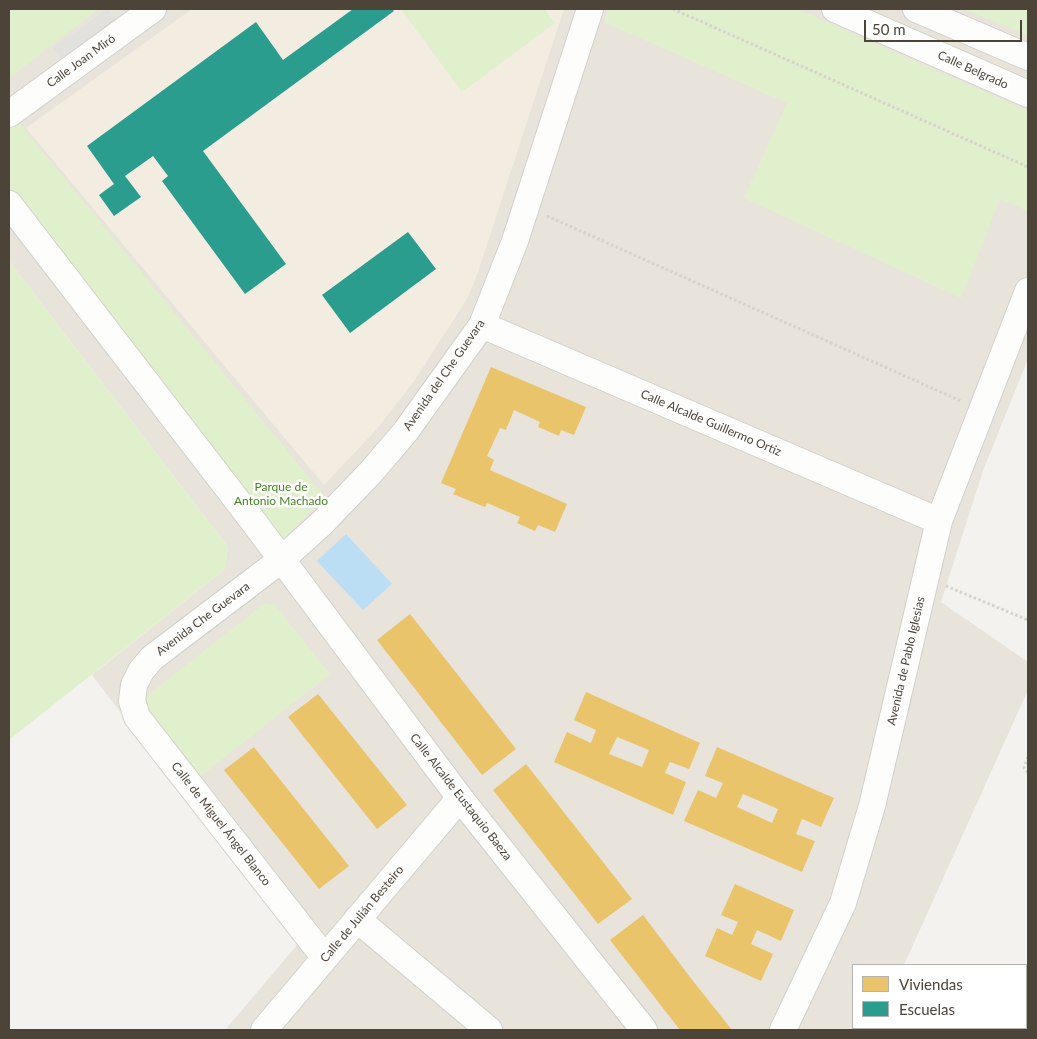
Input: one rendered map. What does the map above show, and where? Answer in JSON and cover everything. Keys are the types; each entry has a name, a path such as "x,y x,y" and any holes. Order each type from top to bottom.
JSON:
{"street":[{"name":"Calle Joan Miró","path":"9,114 153,9"},
{"name":"Avenida del Che Guevara","path":"281,560 322,523 371,472 406,431 482,325 515,241 590,9"},
{"name":"Calle Belgrado","path":"835,9 1028,94"},
{"path":"916,9 1028,57"},
{"name":"Calle Alcalde Eustaquio Baeza","path":"9,204 460,798 644,1030"},
{"name":"Avenida de Pablo Iglesias","path":"783,1030 843,903 872,806 939,521 1028,291"},
{"name":"Calle Alcalde Guillermo Ortiz","path":"482,325 939,521"},
{"name":"Avenida Che Guevara","path":"134,685 141,671 152,658 281,560"},
{"name":"Calle de Miguel Ángel Blanco","path":"134,685 132,701 137,717 325,958"},
{"name":"Calle de Julián Besteiro","path":"264,1030 460,798"},
{"path":"358,920 489,1030"}],"path":[{"path":"673,9 1028,167"},
{"path":"526,207 982,410"},
{"path":"926,578 1028,620"},
{"path":"1028,757 1024,768 1028,773"}],"shaded area":[{"path":"9,9 1028,9 1028,359 983,471 941,602 1028,662 1028,690 904,964 852,964 852,1029 875,1030 225,1030 297,945 92,675 225,569 228,547 9,261"},
{"path":"107,9 116,19 61,59 53,48"},
{"path":"192,9 564,9 477,275 467,299 415,380 376,430 324,485 26,128"}],"green space":[{"path":"9,9 99,9 9,78"},
{"path":"401,9 544,9 555,23 462,92"},
{"path":"609,9 797,9 1028,111 1028,211 1000,199 961,298 744,198 787,103 604,22"},
{"path":"963,9 1028,9 1028,35"},
{"name":"Parque de Antonio Machado","path":"16,119 325,497 279,544 9,198 9,124"},
{"path":"9,261 228,547 225,569 9,740"},
{"path":"265,603 275,605 330,674 201,776 147,708 146,702 149,694"}],"water":[{"path":"346,534 392,584 363,610 317,561"}],"building: Viviendas":[{"path":"491,367 586,407 574,435 561,430 559,436 538,427 540,422 514,410 506,430 500,428 487,456 494,460 490,470 567,504 555,532 538,525 535,531 517,523 520,517 487,503 485,507 453,494 456,489 441,483"},
{"path":"410,614 516,749 482,775 377,640"},
{"path":"586,692 700,743 689,769 670,762 665,773 686,782 673,815 554,762 567,732 591,743 596,730 574,720","holes":["617,737 649,750 642,767 609,754"]},
{"path":"318,694 407,805 377,829 288,717"},
{"path":"254,747 349,866 319,889 224,770"},
{"path":"717,747 834,798 821,827 802,819 796,834 815,841 802,872 684,821 698,790 716,798 723,783 705,776","holes":["743,794 778,809 772,823 737,807"]},
{"path":"526,764 632,899 598,924 493,790"},
{"path":"735,884 794,910 781,941 757,930 751,944 773,954 761,981 705,956 717,928 732,935 738,922 721,915"},
{"path":"643,915 732,1030 680,1030 610,940"}],"building: Escuelas":[{"path":"353,9 392,9 394,11 203,151 286,264 245,294 162,181 168,176 153,156 125,176 141,197 114,216 99,195 114,184 87,146 256,22 283,60"},
{"path":"408,232 436,269 350,333 322,295"}]}
